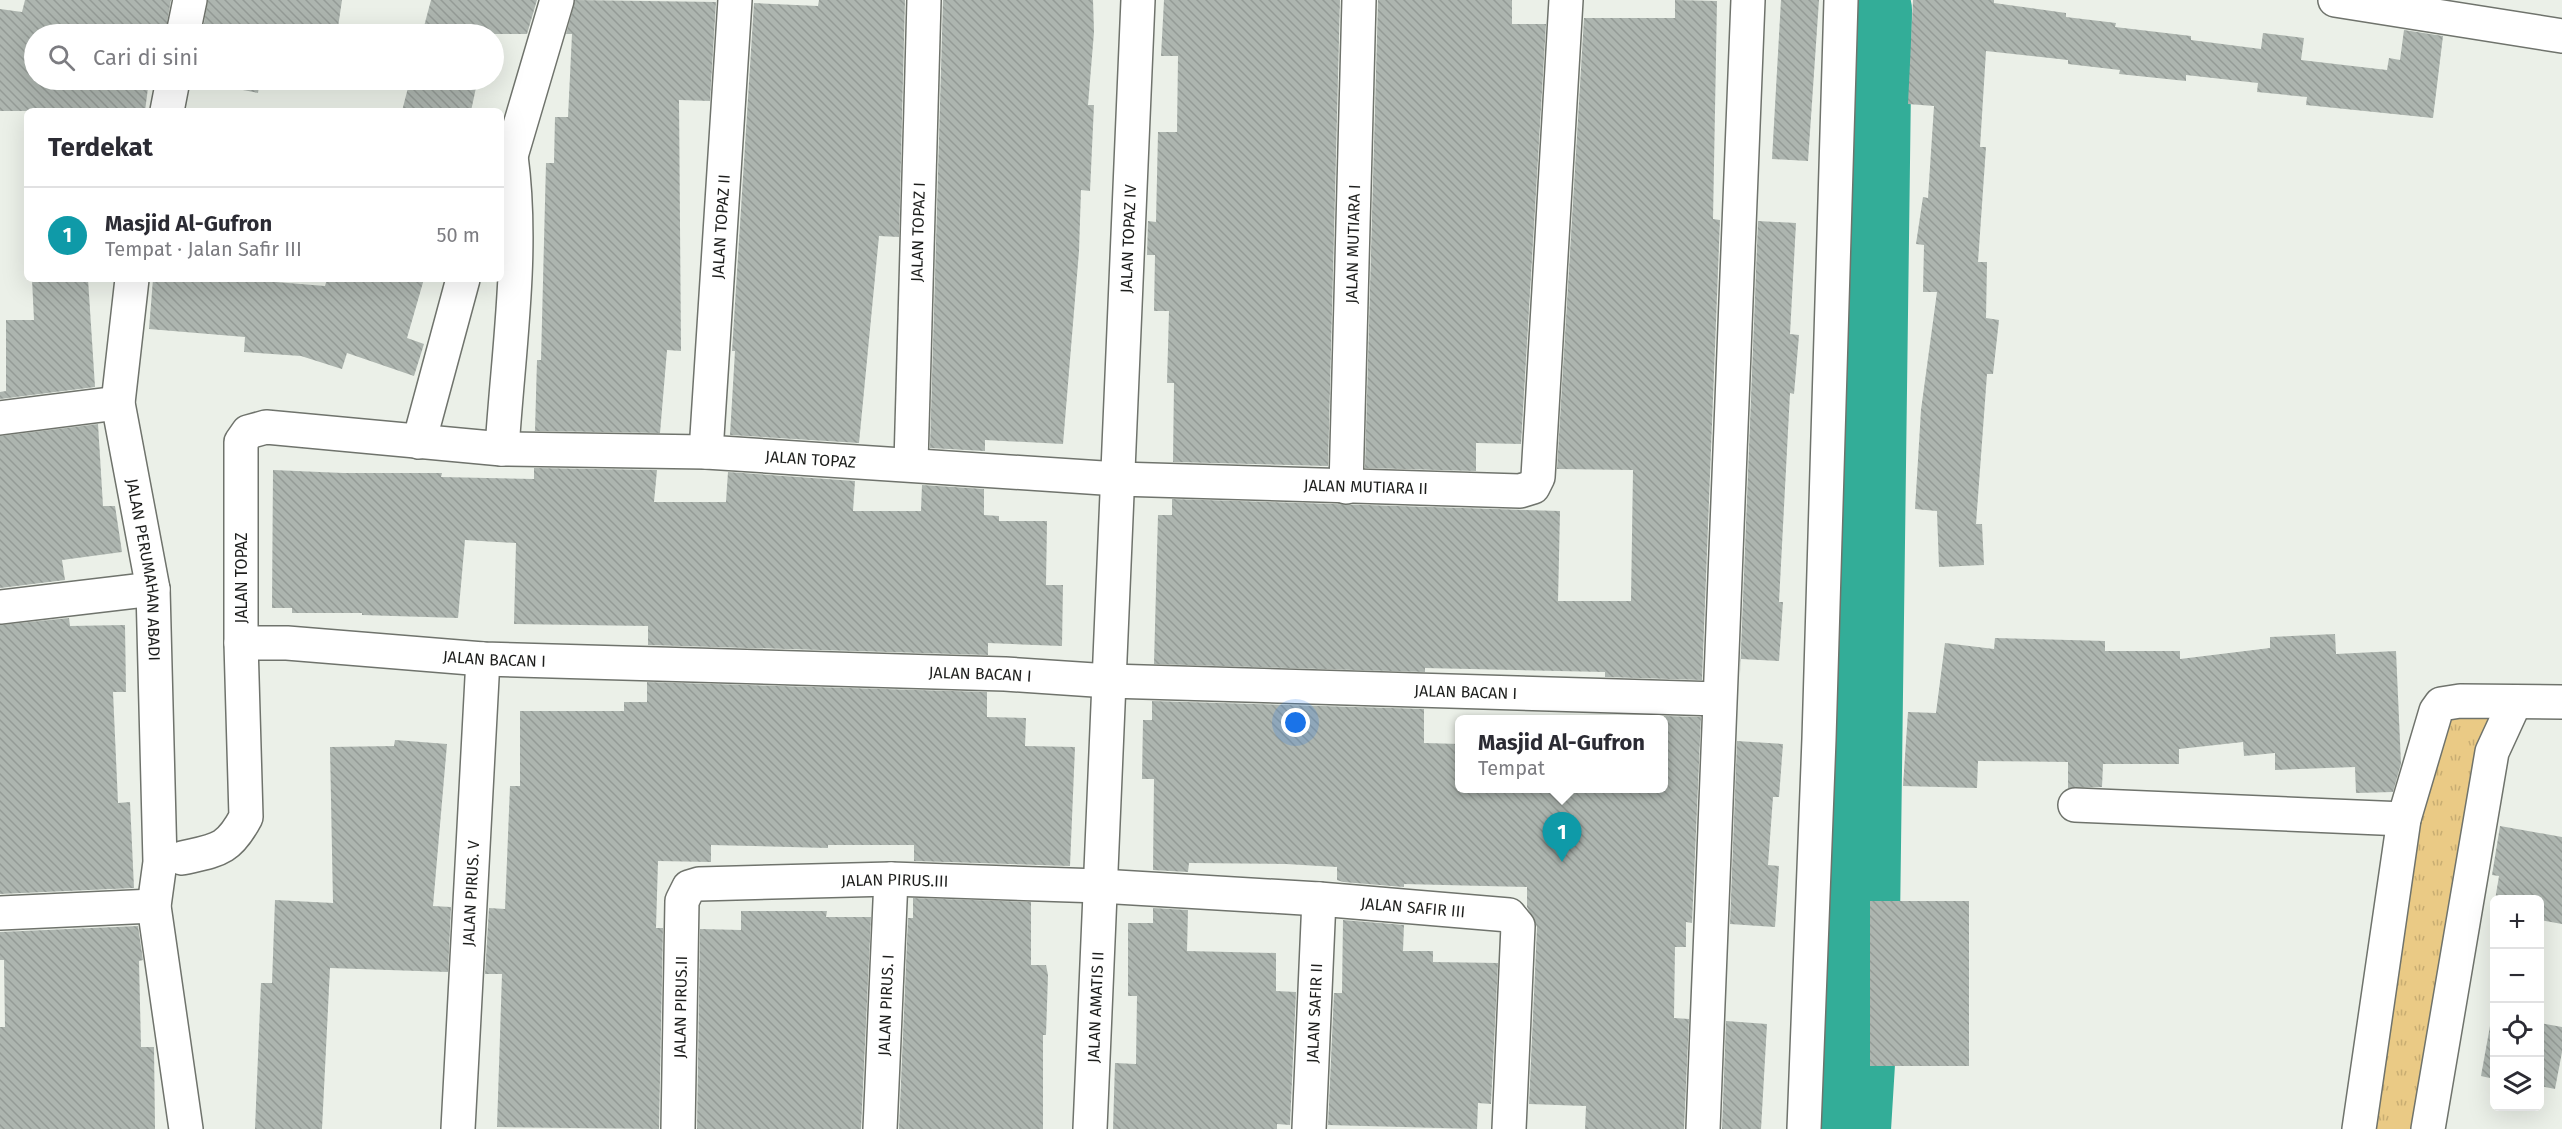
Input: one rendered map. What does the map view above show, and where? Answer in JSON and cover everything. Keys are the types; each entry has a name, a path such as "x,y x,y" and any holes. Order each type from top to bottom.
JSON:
{"street":[{"path":"185,24 190,0"},
{"path":"502,449 516,196 506,165 557,0"},
{"name":"JALAN TOPAZ II","path":"706,452 735,0"},
{"name":"JALAN TOPAZ I","path":"911,463 924,0"},
{"name":"JALAN TOPAZ IV","path":"1118,479 1138,0"},
{"name":"JALAN MUTIARA I","path":"1346,487 1359,0"},
{"name":"JALAN MUTIARA II","path":"1118,479 1520,491 1533,487 1538,477 1566,0"},
{"path":"1703,1129 1748,0"},
{"path":"1803,1129 1819,739 1841,0"},
{"path":"2335,0 2562,36"},
{"path":"168,108 171,90"},
{"name":"JALAN PERUMAHAN ABADI","path":"132,282 118,403 153,589 171,860 154,906 186,1129"},
{"path":"419,442 462,282"},
{"path":"0,418 118,403"},
{"name":"JALAN TOPAZ","path":"171,860 218,849 235,838 246,817 241,643 241,442 248,432 266,427 502,449 706,452 911,463 1118,479"},
{"path":"1100,886 1118,479"},
{"path":"0,607 153,589"},
{"name":"JALAN BACAN I","path":"241,643 286,643 483,659 1005,674 1109,681 1719,699"},
{"name":"JALAN PIRUS. V","path":"458,1129 483,659"},
{"path":"2359,1129 2404,819 2440,704 2460,701 2562,702"},
{"path":"2428,1129 2492,752 2514,702"},
{"path":"2075,805 2404,819"},
{"name":"JALAN PIRUS.III","path":"689,887 699,884 891,879 1100,886"},
{"name":"JALAN PIRUS. I","path":"880,1129 891,879"},
{"name":"JALAN SAFIR III","path":"1100,886 1319,899 1509,915 1518,926 1509,1129"},
{"name":"JALAN AMATIS II","path":"1090,1129 1100,886"},
{"name":"JALAN PIRUS.II","path":"678,1129 682,901 689,887"},
{"name":"JALAN SAFIR II","path":"1309,1129 1319,899"},
{"path":"0,913 154,906"}],"green space":[{"path":"1841,0 1874,0 1860,998 1852,1129 1804,1129"},
{"path":"2497,711 2419,1129 2366,1129 2411,826 2445,717"}],"building":[{"path":"25,0 171,0 167,24 24,24 24,90 148,90 145,108 24,108 24,111 0,111 0,9 22,12"},
{"path":"208,0 342,0 338,24 204,24"},
{"path":"431,0 537,0 527,34 504,34 504,24 425,24"},
{"path":"575,0 716,2 710,101 679,100 681,351 667,350 660,433 535,431 537,360 541,360 546,163 554,163 555,117 568,117 572,34 566,34"},
{"path":"819,0 905,0 899,237 879,236 859,443 730,435 735,351 732,351 754,3 818,6"},
{"path":"943,0 1093,0 1094,32 1088,105 1094,105 1090,191 1081,190 1079,251 1063,444 985,440 985,451 930,448"},
{"path":"1164,0 1340,0 1328,466 1173,462 1174,383 1167,383 1169,311 1154,311 1155,255 1147,255 1148,221 1156,222 1158,132 1177,132 1178,56 1161,56"},
{"path":"1378,0 1512,0 1512,24 1546,24 1521,444 1476,443 1476,471 1365,468"},
{"path":"1675,0 1717,1 1713,219 1720,220 1702,680 1605,677 1605,672 1425,668 1425,672 1154,664 1158,515 1172,515 1172,499 1560,511 1558,601 1631,601 1633,470 1557,469 1584,18 1675,18"},
{"path":"1781,0 1819,0 1808,161 1772,159"},
{"path":"1913,0 1994,0 1994,3 2066,13 2066,17 2116,23 2115,27 2191,36 2191,40 2261,49 2263,33 2304,38 2301,60 2387,70 2389,58 2400,60 2404,30 2443,36 2433,118 2306,105 2307,97 2257,92 2258,83 2186,75 2186,81 2119,74 2120,70 2068,64 2068,60 1986,51 1980,147 1986,147 1978,262 1987,262 1986,318 1999,320 1993,374 1987,374 1976,524 1982,524 1984,565 1939,567 1937,511 1915,509 1921,410 1937,292 1923,292 1924,245 1916,244 1923,197 1928,198 1934,106 1908,104"},
{"path":"243,90 258,90 258,93"},
{"path":"407,90 476,90 472,108 403,108"},
{"path":"1758,221 1796,223 1790,334 1799,335 1794,394 1790,393 1779,602 1783,602 1779,661 1741,659 1740,674"},
{"path":"32,282 88,282 95,387 0,399 0,392 6,391 6,320 34,320"},
{"path":"153,282 276,282 325,286 326,282 423,282 407,338 424,344 414,376 347,353 342,369 301,356 244,352 245,337 149,329"},
{"path":"98,424 103,506 115,506 122,552 62,560 65,580 0,588 0,436"},
{"path":"534,468 657,470 654,502 726,502 728,472 855,481 853,511 921,511 922,485 984,489 984,515 999,516 999,521 1047,521 1046,585 1063,585 1062,646 988,643 988,655 648,645 648,626 514,624 516,543 465,540 458,618 362,615 362,613 292,613 292,608 272,608 273,470 442,473 441,477 534,479"},
{"path":"69,618 70,626 125,625 126,692 113,692 118,803 130,802 134,888 0,894 0,625"},
{"path":"2335,634 2336,654 2396,651 2401,764 2393,792 2356,793 2355,767 2275,770 2275,753 2244,756 2243,742 2179,749 2179,764 2103,764 2102,787 2068,788 2068,762 1978,761 1977,788 1903,786 1908,712 1936,713 1945,643 1994,649 1995,638 2105,641 2105,651 2180,651 2180,659 2270,648 2270,637"},
{"path":"647,682 987,692 987,717 1026,718 1025,746 1075,747 1070,866 914,861 914,845 828,845 828,848 711,845 711,862 658,861 656,928 663,928 659,1129 497,1127 502,974 485,974 489,908 505,909 510,786 520,786 520,711 624,711 624,702 647,702"},
{"path":"1152,701 1424,709 1424,743 1455,744 1455,793 1668,793 1668,716 1701,717 1692,923 1686,922 1686,947 1675,947 1674,1018 1689,1019 1684,1129 1585,1129 1586,1106 1529,1104 1537,927 1527,907 1527,887 1404,884 1404,887 1343,882 1337,880 1337,867 1286,864 1189,863 1188,872 1153,870 1154,779 1142,779 1143,720 1152,720"},
{"path":"395,740 447,744 433,906 451,907 448,972 330,968 322,1129 255,1129 261,983 272,983 275,900 333,903 330,747 394,746"},
{"path":"1737,741 1783,744 1779,797 1773,797 1768,865 1779,866 1775,927 1730,924"},
{"path":"2500,826 2562,837 2562,924 2544,921 2544,895 2496,895 2499,876 2492,875"},
{"path":"913,898 1031,902 1031,965 1046,965 1048,975 1046,1035 1043,1035 1043,1129 899,1129 908,918 913,918"},
{"path":"1870,901 1969,901 1969,1066 1870,1066"},
{"path":"1153,908 1188,910 1187,951 1276,953 1276,991 1296,992 1290,1125 1277,1124 1277,1129 1113,1129 1115,1063 1136,1064 1137,996 1128,996 1128,923 1153,923"},
{"path":"741,911 827,911 826,917 871,917 861,1129 697,1129 700,929 741,930"},
{"path":"1343,920 1404,925 1403,951 1433,951 1433,962 1498,963 1491,1104 1478,1103 1477,1129 1328,1125 1334,993 1342,993"},
{"path":"138,926 143,960 139,961 141,1047 154,1047 155,1129 0,1129 0,1027 5,1027 4,960 0,960 0,932"},
{"path":"1726,1021 1767,1024 1761,1129 1722,1129"},
{"path":"2544,1024 2562,1027 2562,1052 2555,1089 2544,1087"},
{"path":"2490,1026 2490,1078 2481,1076"}],"waterway":[{"path":"1852,1129 1860,998 1873,10"}],"place":[{"name":"Masjid Al-Gufron","path":"1562,862"}]}
